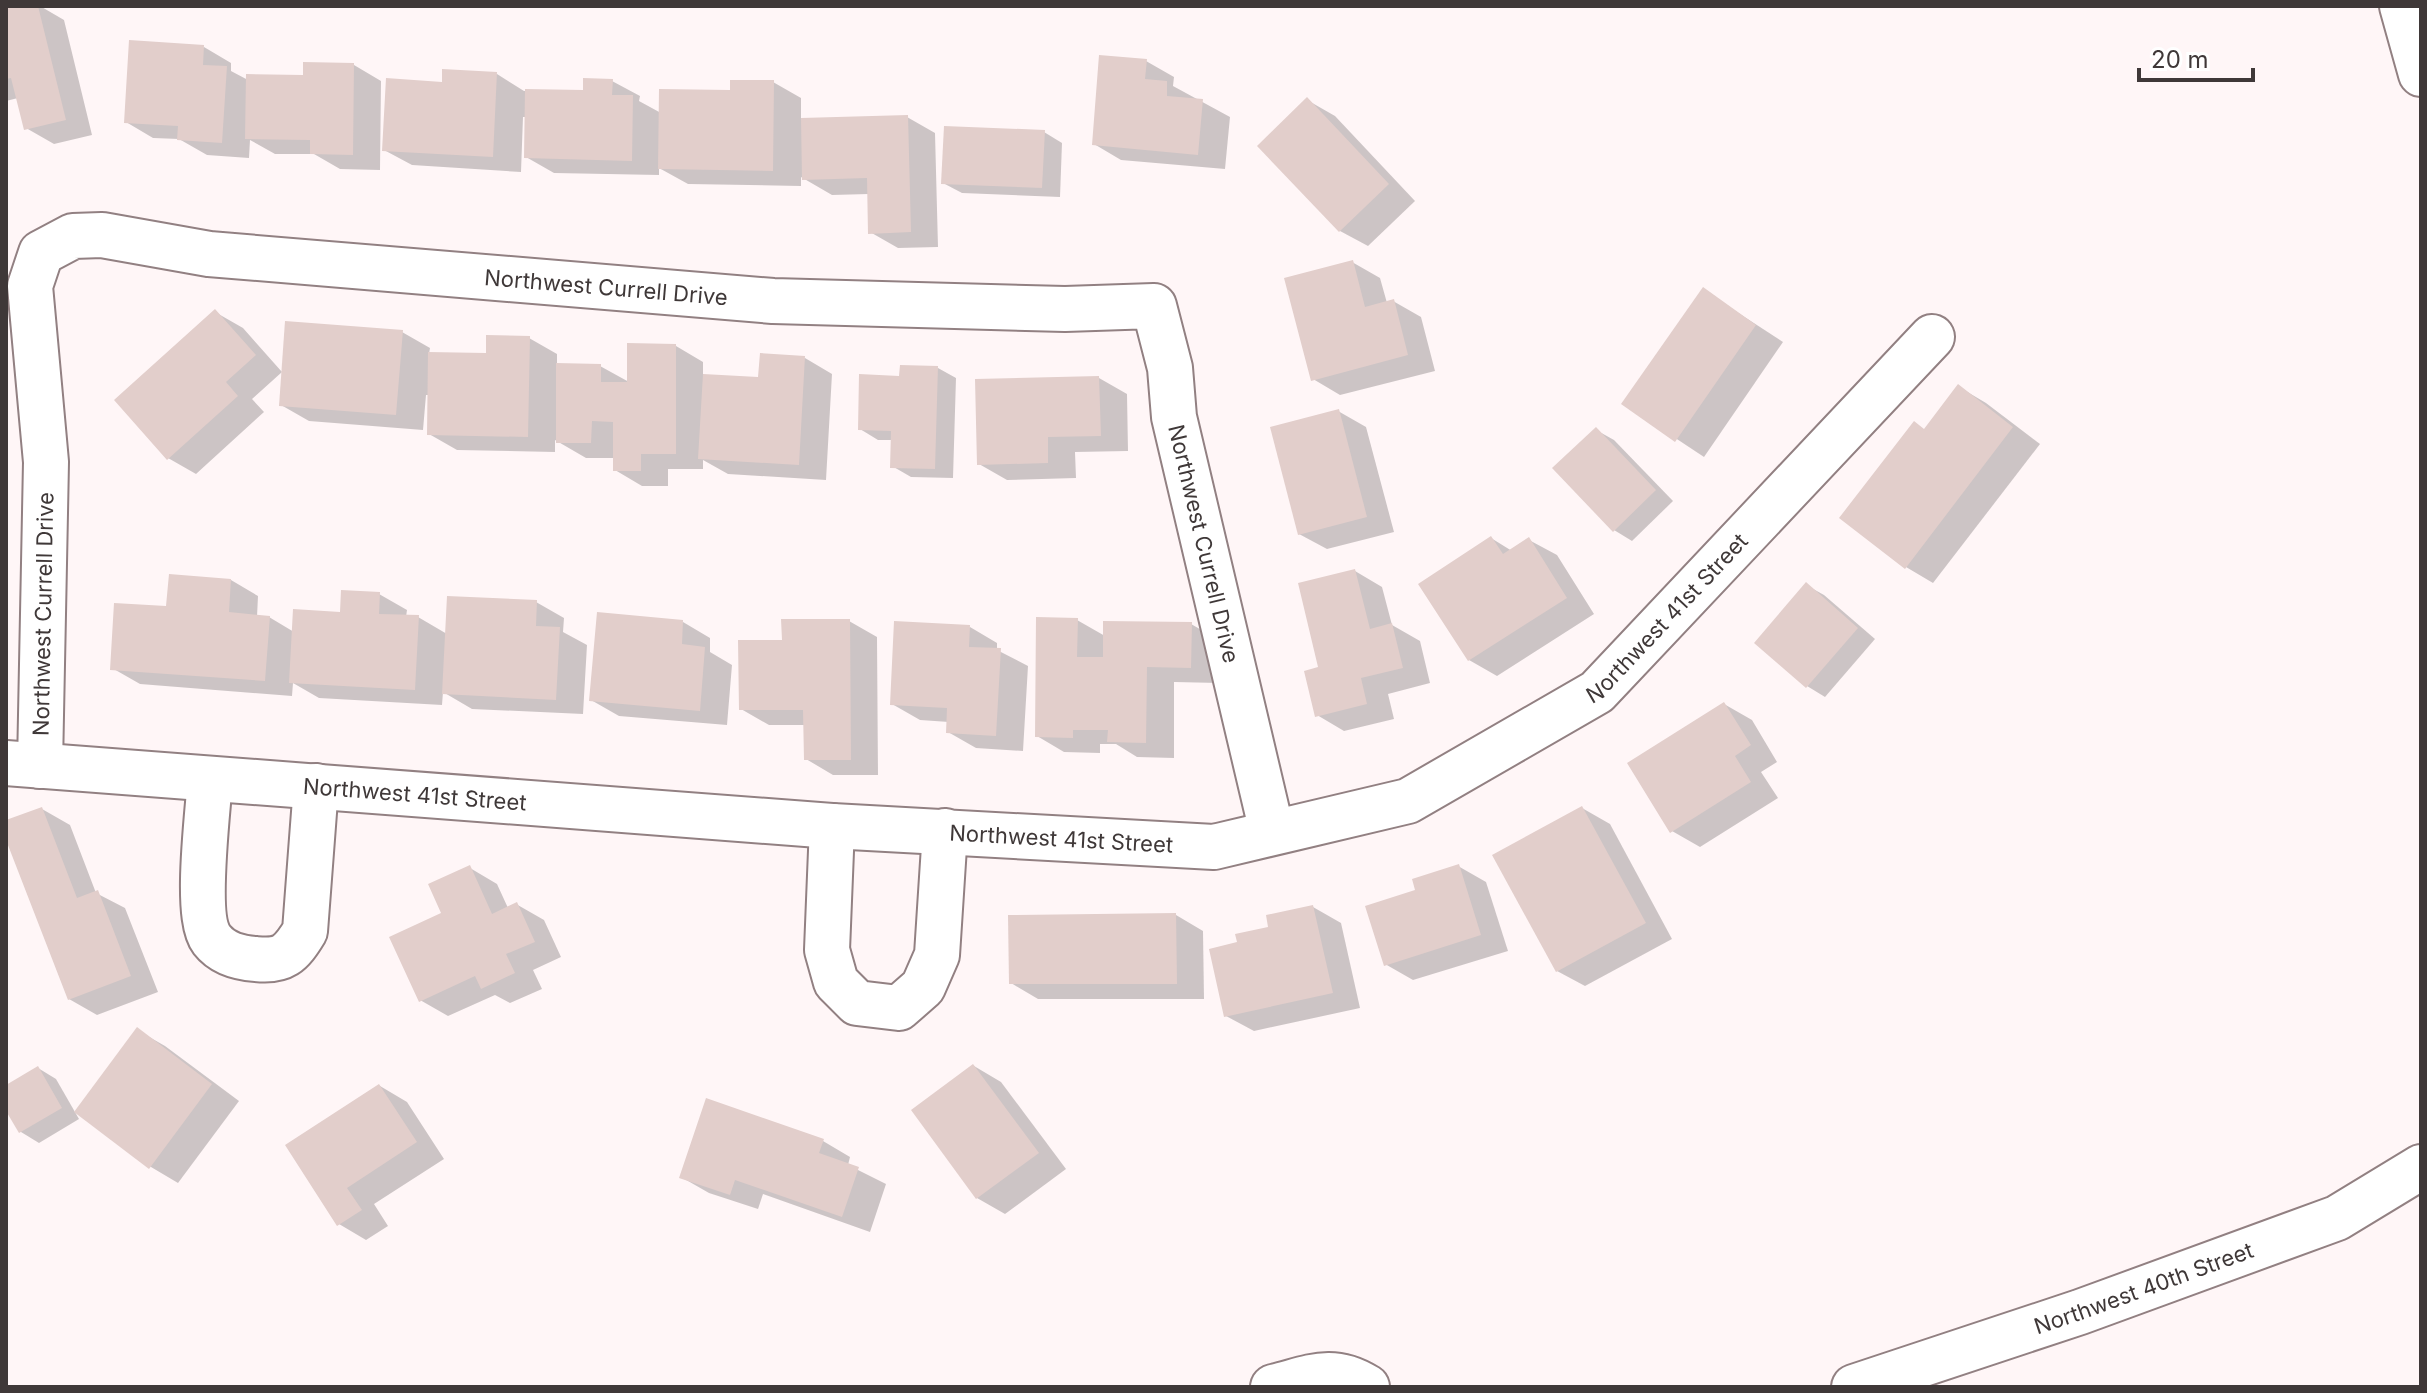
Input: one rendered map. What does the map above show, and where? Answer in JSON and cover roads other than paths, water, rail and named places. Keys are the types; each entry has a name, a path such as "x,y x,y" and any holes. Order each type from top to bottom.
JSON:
{"street":[{"path":"2402,6 2421,74"},
{"name":"Northwest Currell Drive","path":"23,764 46,462 30,286 41,253 73,236 102,235 209,254 773,301 1065,309 1154,306 1170,368 1174,417 1272,832"},
{"name":"Northwest 41st Street","path":"23,764 832,826 1214,847 1408,801 1597,692 1932,337"},
{"path":"210,779 202,912 212,939 236,958 274,961 295,948 305,931 316,786"},
{"path":"832,826 827,950 836,982 857,1003 899,1008 923,987 937,955 945,831"},
{"name":"Northwest 40th Street","path":"1854,1387 2080,1312 2337,1218 2421,1167"},
{"path":"1273,1387 1330,1373 1358,1381 1367,1387"}]}
